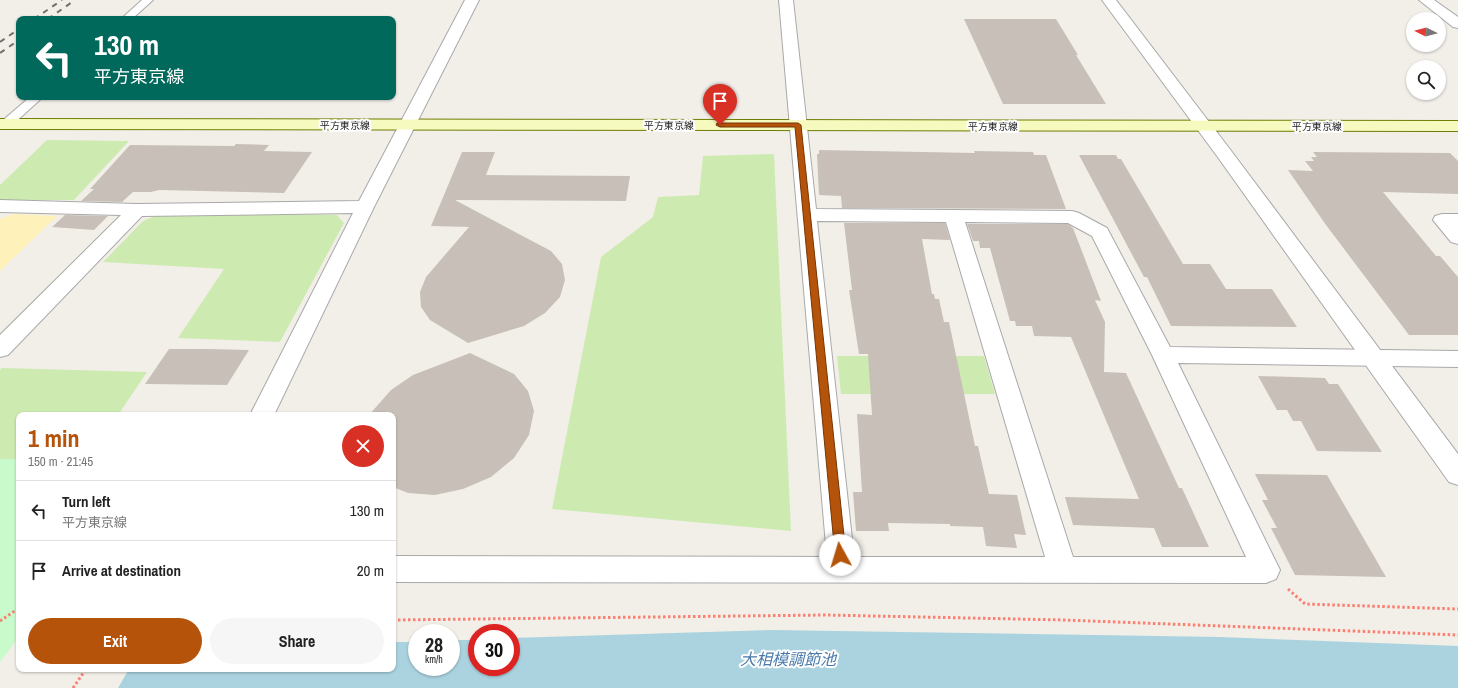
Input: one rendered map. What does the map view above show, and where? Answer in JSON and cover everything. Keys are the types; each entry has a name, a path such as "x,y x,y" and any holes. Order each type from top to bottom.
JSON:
{"main road":[{"name":"平方東京線","path":"3,124 1458,126"}],"street":[{"path":"263,412 365,207 472,0"},
{"path":"786,0 842,570"},
{"path":"1109,0 1458,474"},
{"path":"1426,0 1458,24"},
{"path":"0,206 137,210 365,207"},
{"path":"0,349 137,210"},
{"path":"396,569 1266,570 1162,355 1100,232 1072,217 807,215"},
{"path":"954,217 1063,570"},
{"path":"1458,220 1442,220 1458,238"},
{"path":"1162,355 1458,359"}],"lane":[{"path":"129,16 148,0"},
{"path":"3,124 33,100"}],"path":[{"path":"1266,570 1305,604 1458,609"},
{"path":"0,622 16,610"},
{"path":"396,620 826,615 1064,620 1458,635"},
{"path":"73,688 84,672"}],"green space":[{"path":"47,140 129,141 74,200 0,200 0,185"},
{"path":"774,154 791,531 552,509 601,257 653,217 658,197 699,195 703,156"},
{"path":"160,214 337,215 344,223 280,342 178,338 224,269 103,262 143,221"},
{"path":"837,356 984,356 995,394 841,394"},
{"path":"2,368 147,372 120,412 16,412 16,459 0,459 0,370"},
{"path":"0,459 16,459 16,641 0,662"}],"sand":[{"path":"13,214 57,216 0,271 0,219"}],"water":[{"name":"大相模調節池","path":"771,630 1220,637 1458,646 1458,688 118,688 127,672 396,672 396,642 408,642 408,676 460,676 460,640 468,640 468,676 520,676 520,638"}],"building":[{"path":"964,19 1056,19 1106,104 1003,104"},
{"path":"236,144 269,145 264,151 312,152 284,193 159,190 151,192 133,192 122,202 81,201 94,189 90,189 130,145 234,146"},
{"path":"819,150 975,153 974,151 1033,152 1034,155 1046,155 1066,209 842,208 841,196 819,195 817,154 819,154"},
{"path":"462,152 495,152 486,175 630,176 626,201 455,200 551,251 562,264 565,280 560,297 545,313 524,326 468,343 430,320 421,307 420,292 426,277 469,227 431,226"},
{"path":"1313,152 1450,153 1458,161 1458,194 1383,192 1436,256 1440,256 1458,277 1458,335 1409,335 1326,225 1288,170 1313,171 1305,161 1314,161 1311,157 1317,157"},
{"path":"1079,155 1116,155 1118,159 1121,159 1183,264 1210,264 1226,289 1272,289 1297,327 1171,326 1147,277 1144,277"},
{"path":"65,215 108,216 94,230 52,227"},
{"path":"844,223 945,223 950,240 922,239 932,294 934,294 935,299 939,299 944,322 949,322 975,446 978,446 989,494 1017,495 1026,535 1014,534 1017,548 986,546 983,527 950,526 950,524 888,523 889,531 856,531 853,492 862,492 857,414 872,415 868,354 859,354 849,290 852,290"},
{"path":"967,224 1068,224 1073,228 1101,301 1095,300 1105,322 1104,372 1126,373 1179,488 1182,488 1209,547 1162,547 1154,528 1073,525 1065,497 1139,499 1071,337 1034,336 1032,326 1016,326 1015,321 1010,321 990,248 980,248 979,241 973,241"},
{"path":"169,349 249,350 227,385 145,384"},
{"path":"470,353 514,374 528,391 534,411 529,435 514,458 491,477 463,489 435,495 408,493 396,488 396,412 372,412 391,390 413,375"},
{"path":"1258,376 1325,378 1329,384 1338,384 1382,452 1317,451 1301,421 1293,421 1287,410 1277,410"},
{"path":"1255,474 1327,475 1386,577 1295,575 1271,528 1277,528 1262,500 1268,500"}],"railway":[{"path":"38,16 62,0"},
{"path":"52,16 75,0"},
{"path":"0,42 16,31"},
{"path":"0,53 16,42"}],"route":[{"path":"720,125 798,125 840,555"}]}
